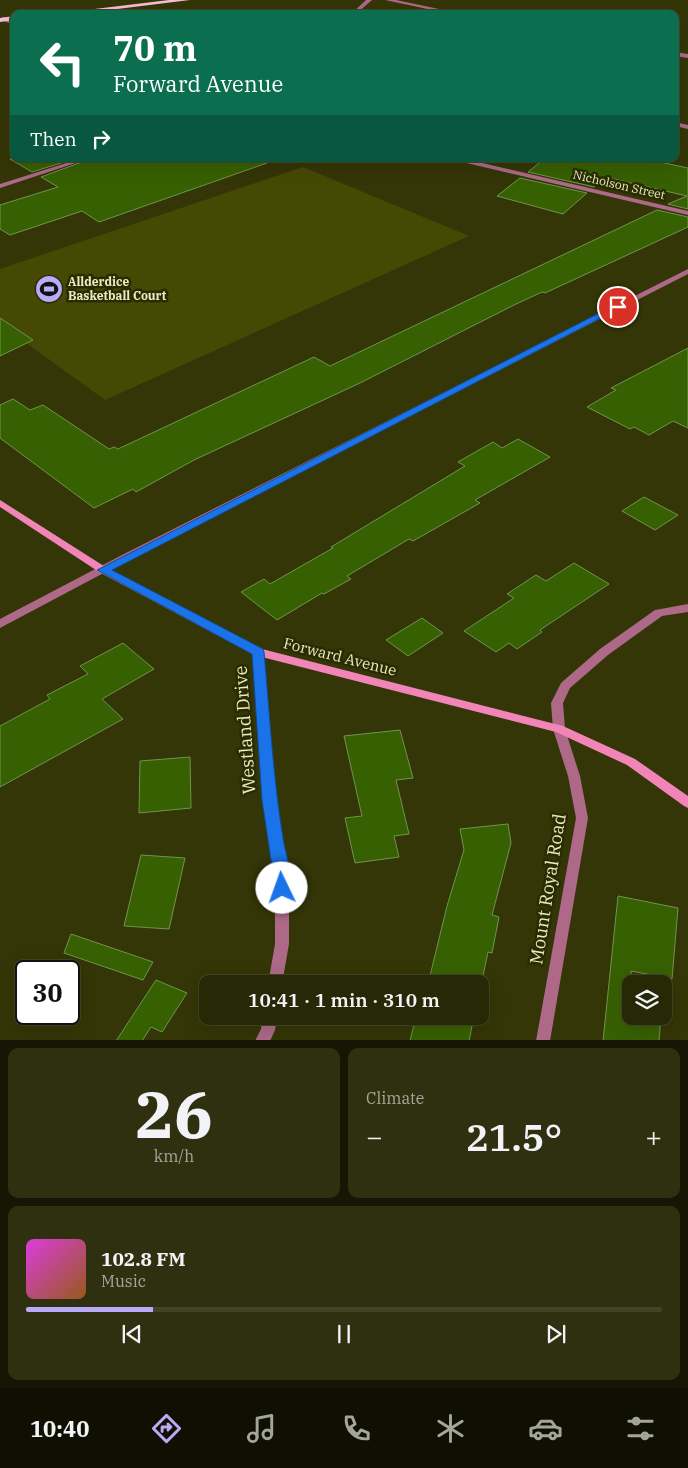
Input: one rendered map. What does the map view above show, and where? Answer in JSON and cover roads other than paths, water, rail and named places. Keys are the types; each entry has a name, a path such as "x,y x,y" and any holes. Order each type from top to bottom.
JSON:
{"main road":[{"path":"83,10 138,2 187,0"},
{"name":"Forward Avenue","path":"0,503 103,570 258,652 559,729 631,762 688,803"}],"street":[{"path":"358,10 369,0"},
{"path":"388,0 440,10"},
{"path":"0,186 76,162"},
{"name":"Nicholson Street","path":"471,162 688,213"},
{"path":"0,624 688,271"},
{"name":"Mount Royal Road","path":"542,1040 582,818 574,776 559,729 557,703 565,686 604,652 659,613 688,608"},
{"name":"Westland Drive","path":"258,652 269,800 282,870 282,944 277,975"},
{"path":"262,1040 269,1025"}],"place":[{"name":"Allderdice Basketball Court","path":"49,289"}]}
